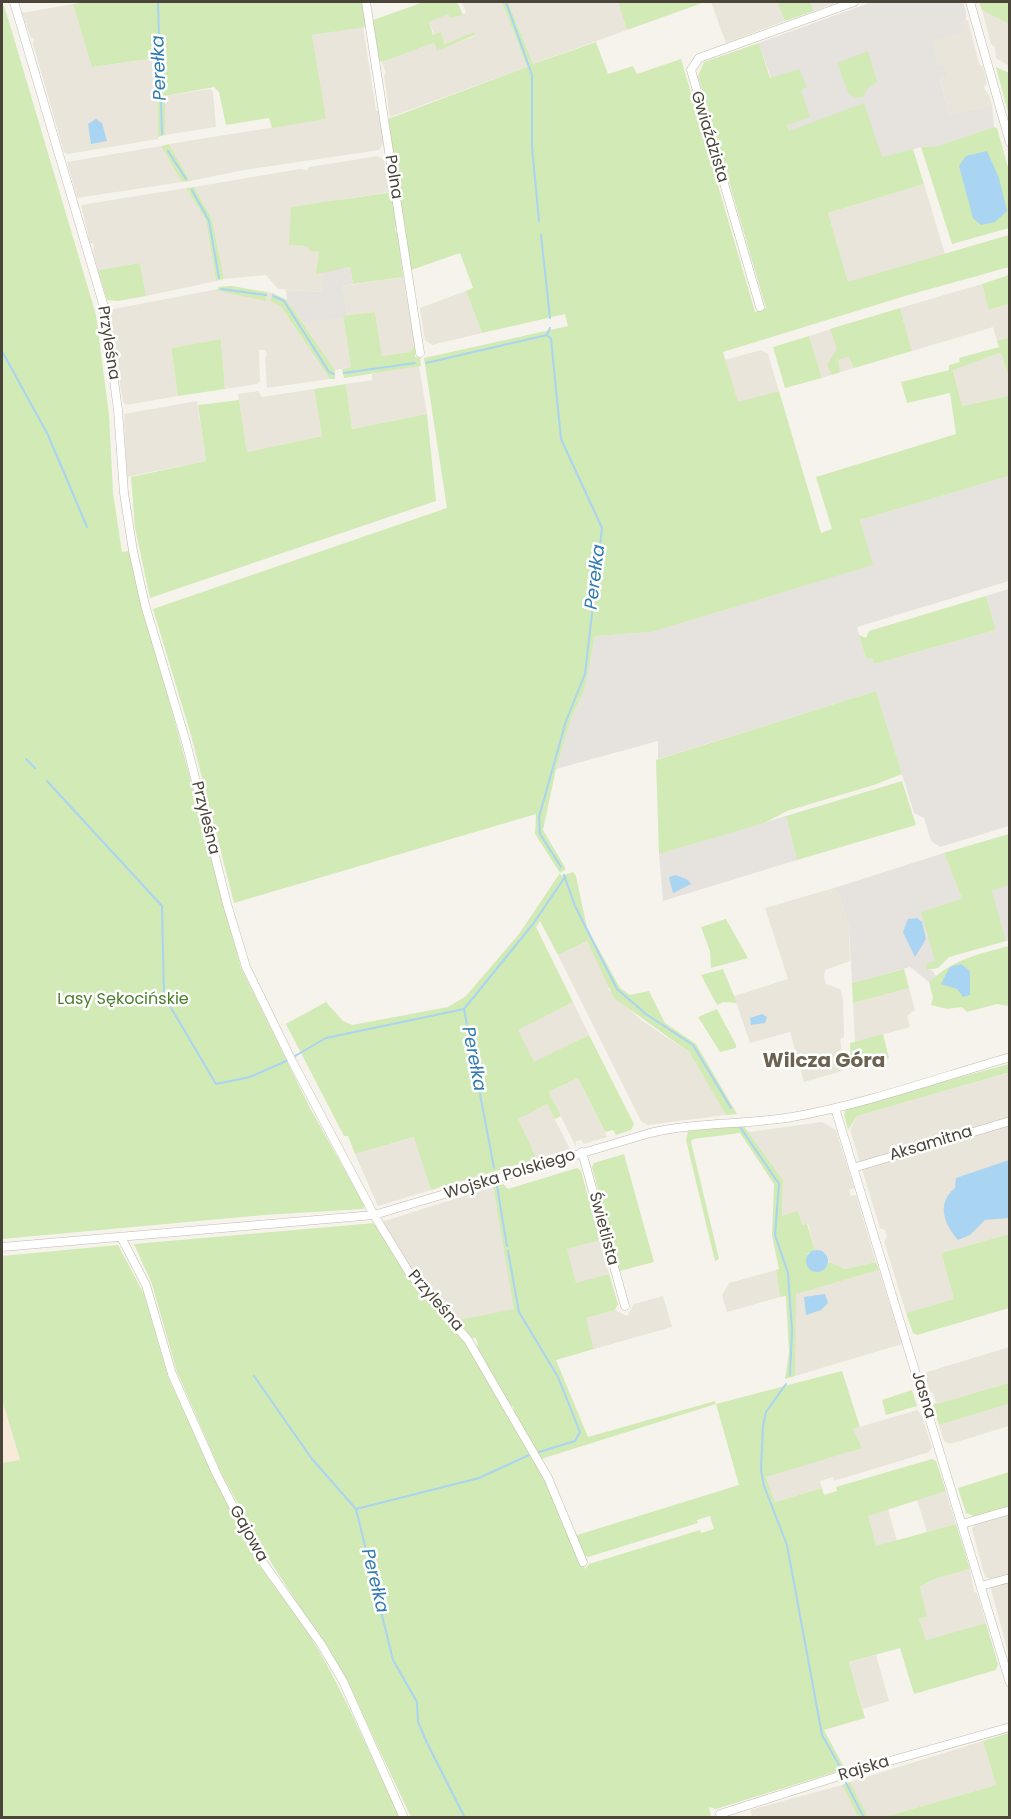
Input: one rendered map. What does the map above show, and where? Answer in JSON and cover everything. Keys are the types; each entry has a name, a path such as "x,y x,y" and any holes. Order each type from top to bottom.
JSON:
{"street":[{"name":"Przyleśna","path":"14,2 104,308 118,410 124,493 133,551 145,605 186,742 235,933 262,1001 375,1215 410,1274 468,1340 548,1478 583,1562"},
{"name":"Polna","path":"366,2 420,353"},
{"name":"Gwiaździsta","path":"760,307 691,70 699,58 854,2"},
{"path":"970,2 1010,142"},
{"name":"Wojska Polskiego","path":"2,1247 375,1215 582,1152 680,1126 790,1117 835,1108 1010,1057"},
{"name":"Jasna","path":"835,1108 1010,1683"},
{"name":"Aksamitna","path":"853,1168 1010,1121"},
{"name":"Świetlista","path":"582,1152 625,1306"},
{"name":"Gajowa","path":"121,1237 146,1285 172,1374 217,1475 259,1557 321,1644 343,1682 404,1818"},
{"path":"962,1524 1010,1510"},
{"path":"981,1586 1010,1578"},
{"name":"Rajska","path":"720,1814 858,1770 1010,1727"}],"shaded area":[{"path":"462,2 502,2 527,67 390,117 384,75 386,73 382,62 434,43 437,50 475,36 474,33 443,44 440,33 434,35 429,21 448,13 450,18 466,13"},
{"path":"508,2 618,2 627,30 533,64"},
{"path":"711,2 777,2 785,21 726,43"},
{"path":"810,2 839,2 814,11"},
{"path":"872,2 963,2 966,21 962,22 965,32 932,41 938,67 944,66 946,76 940,79 949,115 992,105 994,127 938,146 921,147 882,158 789,131 759,43"},
{"path":"73,4 93,67 157,58 158,139 68,154 64,152 33,44 34,38 31,38 22,13"},
{"path":"982,10 1009,24 1009,66 996,58 995,47 991,44"},
{"path":"968,20 979,64 983,67 987,84 984,86 985,90 992,105 949,115 940,78 946,76 938,68 931,41 964,32 962,22"},
{"path":"363,27 376,111 380,110 385,140 379,150 244,170 190,181 169,144 325,119 312,35"},
{"path":"210,89 213,92 216,127 165,135 165,96"},
{"path":"161,146 182,182 77,198 67,162"},
{"path":"378,156 384,160 389,192 340,200 325,242 324,292 278,289 266,275 224,279 212,219 194,187 300,169 307,170 309,167"},
{"path":"924,184 945,254 848,283 828,213"},
{"path":"186,188 206,220 216,281 146,296 140,263 98,270 93,252 94,244 90,243 81,205"},
{"path":"350,267 353,284 343,286 348,316 303,323 287,300 286,290 323,292 324,271"},
{"path":"403,277 415,346 410,352 382,356 375,312 348,316 343,286"},
{"path":"982,284 990,310 1009,304 1009,337 997,341 993,327 912,351 900,308"},
{"path":"218,289 266,300 267,292 272,293 270,301 281,307 330,379 267,388 265,358 267,354 265,350 259,350 260,381 257,384 225,389 221,339 171,348 178,396 127,405 123,402 108,310"},
{"path":"466,291 482,333 432,345 425,340 420,308"},
{"path":"343,316 351,367 335,370 303,323"},
{"path":"841,326 854,368 822,378 809,336"},
{"path":"761,350 768,354 779,391 738,403 725,360"},
{"path":"1001,353 1007,371 1009,371 1009,396 962,406 953,369"},
{"path":"419,366 427,414 352,429 346,384 372,380 372,374"},
{"path":"314,389 322,436 247,452 238,394 258,391 262,397"},
{"path":"197,401 206,461 127,477 124,414"},
{"path":"1009,476 1009,581 857,627 866,659 872,658 874,664 996,630 986,596 1009,589 1009,826 940,847 931,841 924,818 914,813 876,691 658,759 658,741 556,769 572,717 585,688 595,636 652,632 872,565 860,520"},
{"path":"786,816 797,860 663,901 659,854"},
{"path":"944,853 962,899 935,962 925,964 927,970 932,970 936,976 929,982 910,967 852,983 849,927 839,893 834,888"},
{"path":"1009,885 1009,940 1006,941 991,890"},
{"path":"834,888 839,893 849,927 850,961 825,970 824,977 826,984 840,989 843,998 844,1037 840,1039 844,1065 842,1071 804,1082 790,1032 750,1043 734,996 788,979 765,908"},
{"path":"587,941 611,987 608,989 641,1020 689,1052 726,1115 647,1125 641,1121 558,955"},
{"path":"909,988 915,1010 907,1016 910,1027 855,1042 853,1003"},
{"path":"573,1002 589,1035 534,1063 517,1030"},
{"path":"1008,1073 1009,1234 941,1253 954,1299 906,1313 884,1241 887,1237 885,1230 880,1228 850,1130 857,1116"},
{"path":"578,1078 607,1137 584,1144 581,1140 576,1141 576,1147 549,1092"},
{"path":"547,1104 570,1149 537,1159 517,1119"},
{"path":"822,1122 836,1130 854,1188 849,1190 851,1196 856,1195 876,1262 845,1269 829,1262 826,1254 815,1250 808,1224 802,1225 782,1216 783,1180 748,1132"},
{"path":"415,1137 431,1190 378,1206 355,1154"},
{"path":"493,1187 515,1309 457,1320 434,1296 432,1290 426,1288 415,1275 414,1270 409,1270 381,1222"},
{"path":"600,1240 609,1274 576,1284 566,1249"},
{"path":"776,1270 780,1297 727,1312 722,1295 729,1283"},
{"path":"879,1270 902,1344 795,1376 795,1294"},
{"path":"663,1296 672,1327 594,1349 585,1318 615,1310 627,1316 634,1304"},
{"path":"1009,1347 1009,1383 933,1405 936,1402 924,1373"},
{"path":"2,1399 20,1461 2,1463"},
{"path":"1009,1404 1009,1426 950,1444 944,1441 939,1425"},
{"path":"917,1410 922,1416 932,1447 929,1452 834,1481 833,1477 820,1481 822,1488 775,1502 766,1477 765,1455"},
{"path":"946,1491 956,1524 927,1532 917,1500"},
{"path":"888,1509 897,1541 876,1547 867,1516"},
{"path":"1009,1513 1009,1574 991,1579 985,1577 972,1529 976,1523"},
{"path":"970,1569 974,1592 977,1593 986,1623 926,1640 919,1619 927,1617 919,1588 934,1579"},
{"path":"1009,1581 1009,1656 991,1589 992,1586"},
{"path":"876,1655 889,1701 863,1709 849,1662"},
{"path":"983,1741 996,1785 884,1817 868,1818 850,1782"},
{"path":"842,1785 858,1817 752,1817 750,1810"}],"green space":[{"path":"87,2 362,2 366,27 312,35 326,119 272,128 269,118 226,125 219,92 214,87 165,96 165,135 158,137 157,58 92,67 73,4"},
{"path":"424,2 457,2 463,15 450,18 448,14 429,22 433,35 441,32 444,44 474,32 475,35 437,51 434,43 382,62 379,60 373,20"},
{"path":"502,2 508,2 533,64 596,42 608,74 633,66 637,74 681,59 755,312 766,308 698,76 704,62 759,43 770,78 799,69 807,87 801,90 810,117 787,125 789,131 864,103 882,157 913,149 924,184 828,213 848,282 1009,235 1009,267 905,296 723,352 738,402 779,391 821,533 832,529 816,477 956,434 950,393 907,403 901,382 949,370 949,365 960,362 959,358 999,347 997,341 1009,337 1009,371 1007,372 1001,353 953,370 962,406 1009,396 1009,476 860,520 873,565 652,632 595,636 585,688 572,717 556,769 543,830 566,869 560,873 535,834 536,814 234,903 191,735 153,609 447,508 424,358 568,326 565,314 482,333 466,291 473,288 460,253 411,270 388,119 527,67"},
{"path":"618,2 705,2 627,30"},
{"path":"777,2 810,2 814,11 785,21"},
{"path":"979,2 1009,2 1009,24 982,10"},
{"name":"Lasy Sękocińskie","path":"2,6 4,6 10,25 96,315 109,415 113,493 122,552 129,551 241,968 310,1108 365,1206 363,1209 264,1215 2,1239"},
{"path":"868,51 877,82 868,88 863,97 856,98 849,94 837,63"},
{"path":"996,67 1009,73 1009,116"},
{"path":"994,127 997,128 1009,171 1009,228 952,244 921,147 938,146"},
{"path":"169,144 190,181 182,182 161,146"},
{"path":"194,187 212,219 224,279 216,281 206,220 186,188"},
{"path":"393,192 397,224 395,229 398,236 403,277 353,284 350,267 316,274 319,251 311,252 307,246 289,245 291,207"},
{"path":"140,263 146,296 118,301 107,300 98,270"},
{"path":"1009,275 1009,304 989,310 982,284"},
{"path":"231,286 267,292 266,301 218,291 218,287"},
{"path":"272,293 287,300 335,370 335,379 330,379 281,307 270,301"},
{"path":"900,308 912,351 854,368 849,356 838,360 840,372 832,375 827,365 837,349 830,329"},
{"path":"375,312 382,356 410,352 415,346 415,357 420,358 421,366 344,378 342,369 351,367 343,316"},
{"path":"809,336 822,378 785,388 773,347"},
{"path":"221,339 225,389 178,396 171,348"},
{"path":"346,384 352,429 427,414 436,501 150,598 135,528 131,477 206,461 198,405 239,400 247,452 322,436 314,389"},
{"path":"986,596 996,630 874,664 872,658 866,659 859,635 866,638 869,631"},
{"path":"876,691 902,774 874,785 787,811 764,823 659,854 656,760"},
{"path":"902,781 916,825 797,860 786,816"},
{"path":"1009,834 1009,885 992,891 1006,941 949,957 938,968 927,970 925,964 935,961 921,912 962,899 944,853"},
{"path":"573,872 576,876 587,928 620,988 630,995 649,991 665,1023 696,1044 737,1114 726,1115 689,1052 614,998 587,941 558,955 540,921 536,927 573,1002 518,1030 534,1062 589,1035 634,1124 631,1130 616,1135 613,1130 605,1132 578,1078 549,1092 561,1116 555,1119 547,1104 518,1119 537,1159 431,1190 414,1137 355,1154 348,1136 344,1136 286,1024 326,1002 343,1021 352,1025 448,1007 466,996 519,934 560,873 561,876"},
{"path":"726,919 748,958 711,968 710,951 701,927"},
{"path":"1009,946 1009,1006 997,1004 967,1012 962,1007 947,1009 931,1005 933,998 929,982 939,974 967,958"},
{"path":"723,969 737,1003 723,1002 717,1005 701,975"},
{"path":"904,969 909,988 853,1003 852,983"},
{"path":"717,1009 736,1048 720,1052 698,1017"},
{"path":"883,1034 889,1058 851,1069 850,1043"},
{"path":"1009,1064 1009,1080 1007,1073 857,1116 848,1130 844,1114 846,1110 867,1102"},
{"path":"743,1125 783,1180 782,1216 798,1211 802,1225 807,1224 815,1250 807,1254 825,1268 829,1262 845,1269 876,1262 879,1270 796,1294 795,1376 785,1379 789,1353 786,1296 780,1297 776,1270 779,1269 772,1236 774,1184 740,1133 693,1139 691,1142 719,1259 715,1261 686,1140 688,1131"},
{"path":"624,1154 654,1262 620,1271 592,1167 594,1163"},
{"path":"577,1168 581,1171 600,1240 567,1249 576,1283 609,1274 618,1304 615,1310 586,1318 594,1349 556,1360 588,1437 715,1401 716,1404 541,1459 514,1412 514,1407 507,1402 476,1349 478,1344 476,1338 471,1338 457,1320 514,1309 493,1187 503,1184 508,1189"},
{"path":"375,1223 466,1341 546,1478 585,1569 589,1564 700,1530 701,1533 714,1529 710,1516 697,1520 698,1523 588,1557 582,1554 574,1536 739,1485 716,1404 842,1371 860,1427 853,1429 862,1448 766,1477 775,1502 822,1488 824,1495 837,1491 836,1487 932,1459 936,1461 946,1491 868,1516 876,1546 956,1524 970,1569 934,1579 920,1587 927,1617 919,1619 926,1640 986,1623 998,1664 996,1670 914,1694 900,1648 849,1662 865,1718 824,1730 845,1769 716,1809 709,1807 711,1817 411,1817 346,1679 267,1556 221,1473 177,1372 152,1284 134,1244"},
{"path":"1009,1234 1009,1308 917,1335 913,1333 906,1313 954,1299 941,1253"},
{"path":"118,1245 144,1294 168,1377 246,1544 304,1627 324,1660 400,1817 2,1817 2,1463 20,1460 2,1399 2,1256"},
{"path":"1009,1383 1009,1404 939,1425 933,1405"},
{"path":"912,1390 917,1406 886,1415 882,1400"},
{"path":"1009,1472 1009,1506 974,1516 966,1513 958,1488"},
{"path":"1009,1733 1009,1817 884,1817 996,1785 983,1741"},
{"path":"850,1782 868,1817 858,1817 842,1785"}],"water":[{"path":"96,119 102,123 107,141 91,144 88,124"},
{"path":"987,151 999,178 1007,211 995,222 981,225 973,218 959,166 966,156"},
{"path":"676,875 688,880 691,884 673,893 669,877"},
{"path":"917,918 922,922 926,939 915,957 903,932 908,919"},
{"path":"961,964 970,971 970,995 963,997 957,989 941,984 950,967"},
{"path":"762,1014 767,1017 765,1023 751,1025 750,1018"},
{"path":"1009,1160 1009,1218 985,1220 970,1235 958,1240 944,1214 945,1200 955,1188 956,1178"},
{"path":"817,1250 825,1253 828,1261 825,1269 817,1272 809,1269 806,1261 809,1253"},
{"path":"825,1294 828,1303 821,1310 806,1315 804,1297"}],"waterway":[{"name":"Perełka","path":"158,2 162,134"},
{"path":"506,2 532,75 532,147 539,221"},
{"name":"Perełka","path":"168,151 186,179"},
{"name":"Perełka","path":"192,190 209,221 219,278"},
{"path":"541,235 550,318"},
{"name":"Perełka","path":"221,289 266,295"},
{"name":"Perełka","path":"273,296 284,301 329,372 334,374"},
{"name":"Perełka","path":"547,335 550,328"},
{"name":"Perełka","path":"426,363 547,335 551,339 561,439 602,528 585,674 566,721 539,817 540,834 561,867"},
{"path":"2,351 48,435 87,527"},
{"name":"Perełka","path":"344,373 415,363"},
{"path":"26,759 35,768"},
{"path":"47,781 162,906 164,996 216,1084 250,1077 286,1061"},
{"path":"564,875 575,906 617,989 646,1014 693,1045 731,1108"},
{"name":"Perełka","path":"494,1168 464,1009 533,924 565,877"},
{"path":"295,1056 326,1038 464,1009"},
{"path":"740,1127 779,1184 775,1235 788,1273 792,1330 790,1375"},
{"name":"Perełka","path":"497,1186 507,1246"},
{"name":"Perełka","path":"508,1251 519,1312 558,1377 580,1432 575,1441 539,1452"},
{"path":"254,1376 312,1459 356,1509"},
{"path":"786,1384 766,1412 761,1470 764,1486 787,1545 822,1735 839,1765"},
{"name":"Perełka","path":"465,1818 418,1722 417,1702 393,1660 356,1509 479,1478 529,1455"},
{"path":"846,1783 864,1818"}],"district":[{"name":"Wilcza Góra","path":"824,1062"}]}
